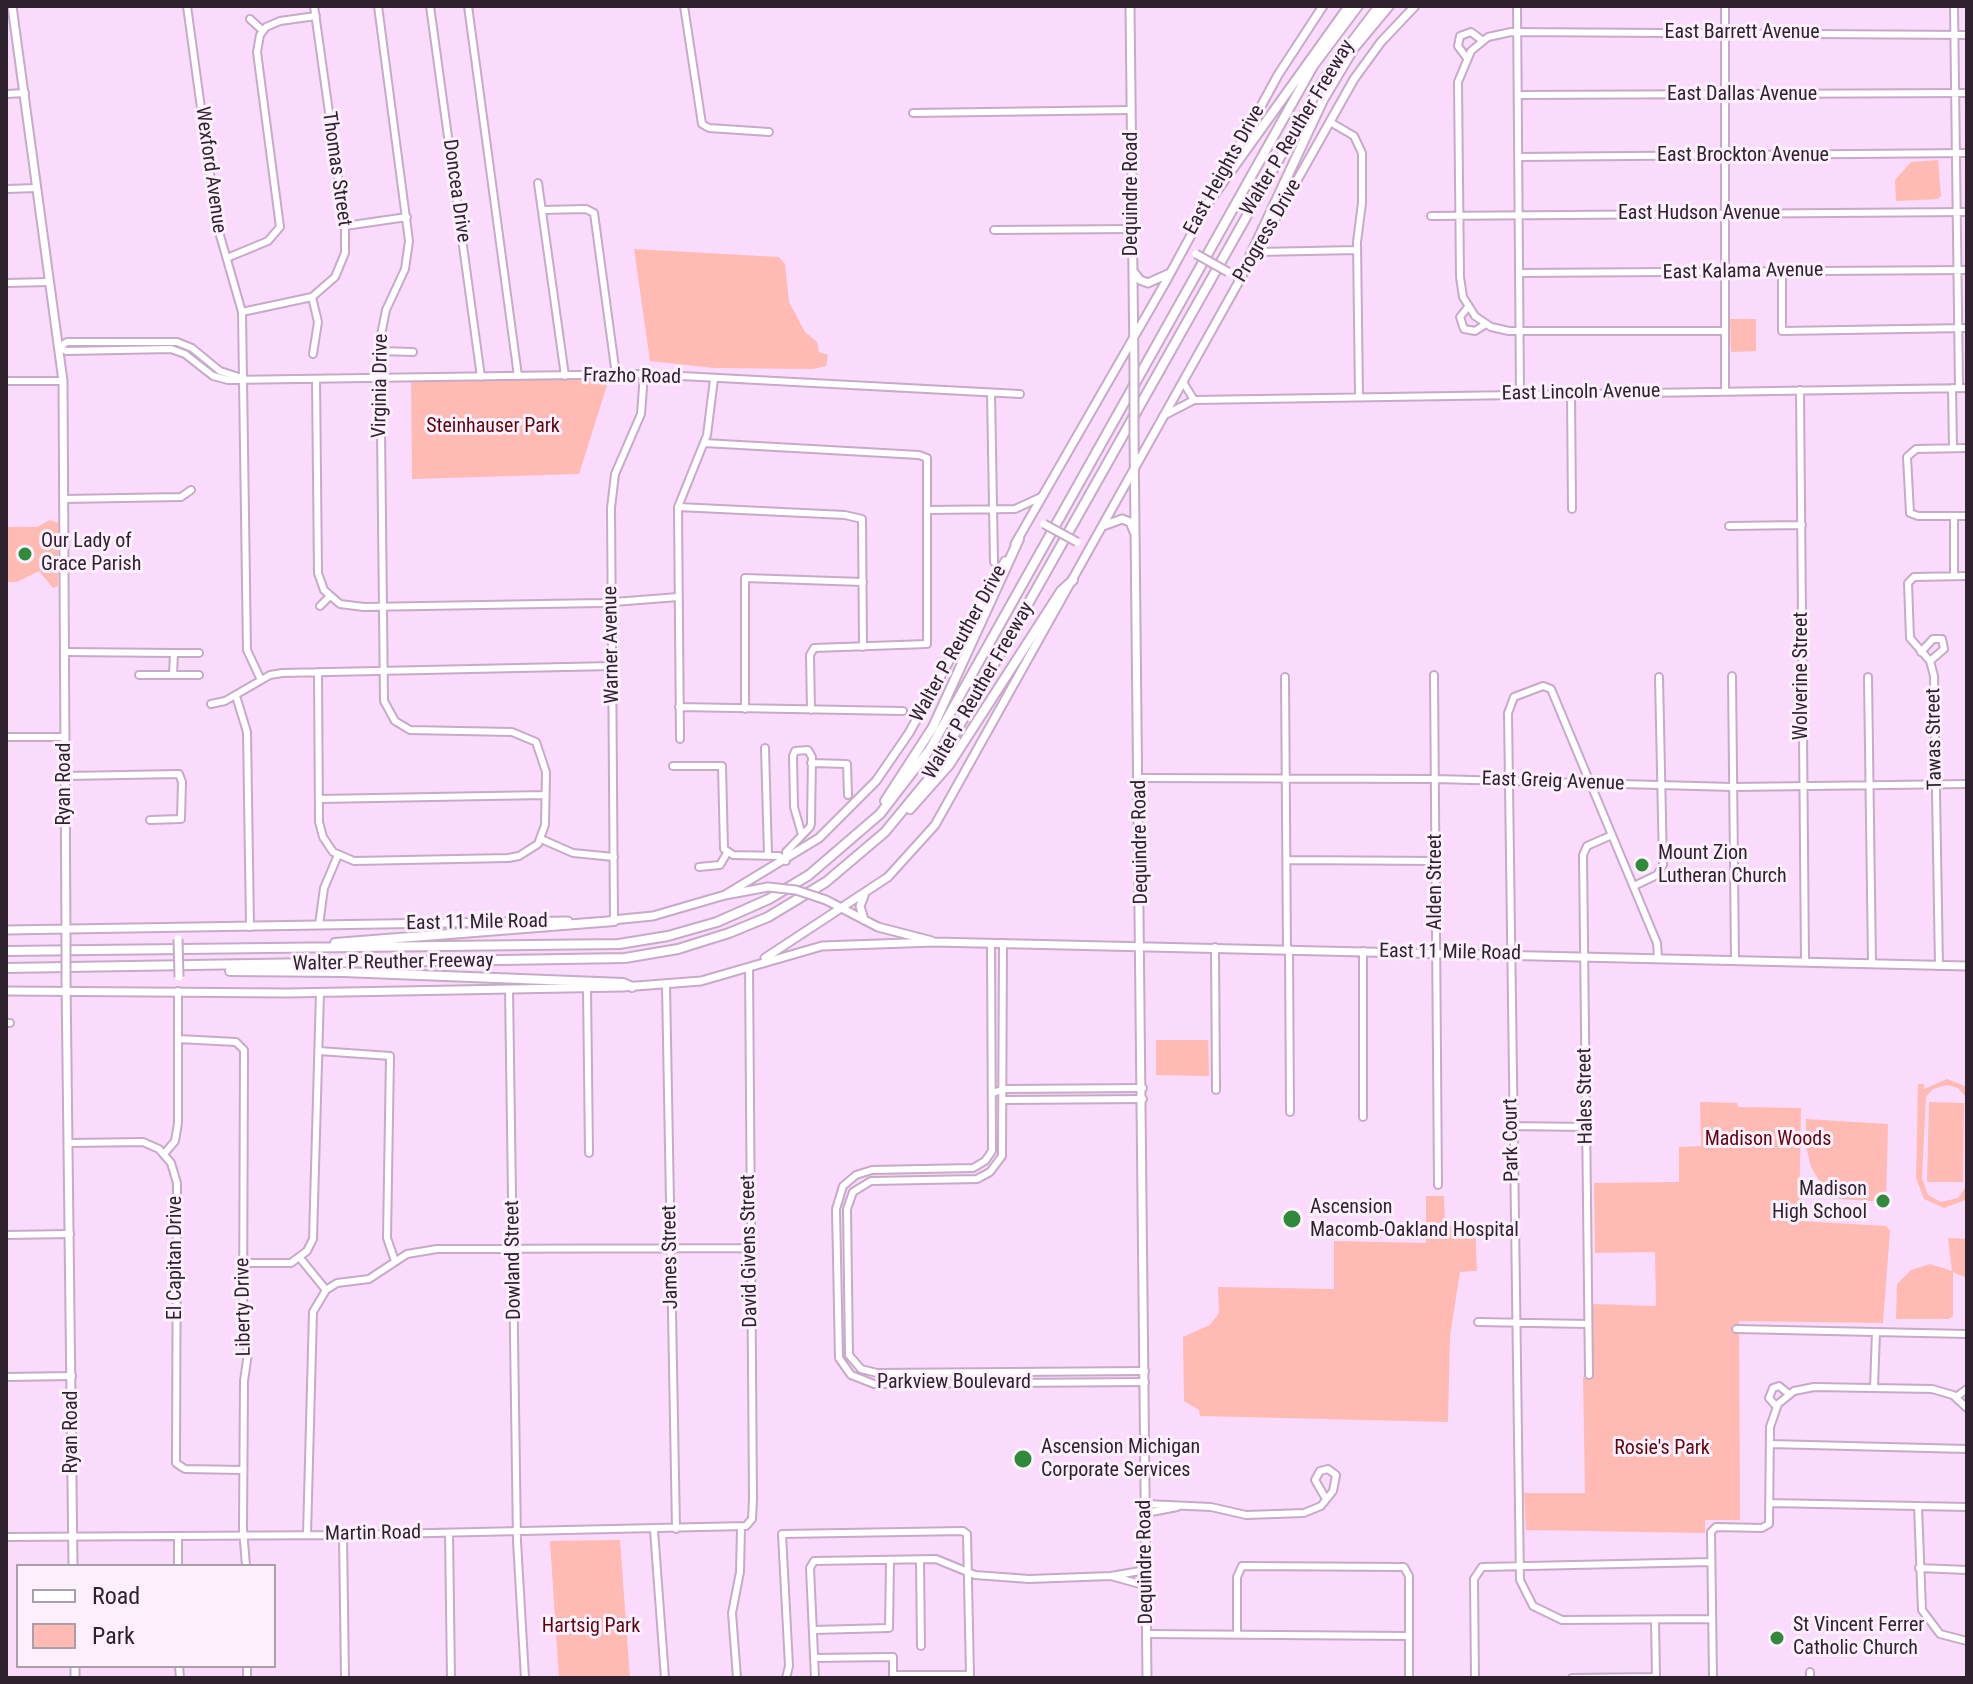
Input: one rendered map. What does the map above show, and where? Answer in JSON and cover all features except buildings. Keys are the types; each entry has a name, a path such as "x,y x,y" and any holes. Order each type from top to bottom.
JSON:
{"highway":[{"path":"1210,200 1349,6"},
{"name":"Walter P Reuther Freeway","path":"6,951 584,946 668,936 717,922 784,891 830,861 894,798 930,749 1313,66 1358,6"},
{"name":"Walter P Reuther Freeway","path":"6,968 604,959 678,949 729,933 791,904 842,870 900,816 948,750 1324,79 1379,6"},
{"path":"1239,280 1330,86 1354,48 1389,6"},
{"path":"867,827 933,727 1019,539"},
{"path":"900,816 918,802 949,765 1061,591 1073,580"},
{"path":"254,949 614,921"},
{"path":"189,966 224,971 343,972 623,983 632,987"}],"main road":[{"name":"Ryan Road","path":"12,6 63,381 73,1564"},
{"name":"Dequindre Road","path":"1130,6 1142,945 1147,1678"},
{"name":"East Heights Drive","path":"1133,338 1278,75 1323,6"},
{"name":"Progress Drive","path":"1135,466 1330,122 1374,51 1415,6"},
{"path":"1183,248 1228,272 1232,278 1231,294"},
{"path":"1132,270 1145,283 1171,273"},
{"name":"Walter P Reuther Drive","path":"725,895 786,861 836,824 889,764 1133,338"},
{"path":"749,967 866,894 905,861 935,825 1135,466"},
{"path":"1032,517 1089,549"},
{"path":"1100,528 1113,520 1123,519 1131,525 1136,538"},
{"name":"East 11 Mile Road","path":"6,930 614,921 667,913 725,895 768,887 796,890 826,900 864,920 934,942"},
{"path":"864,920 860,906 866,894"},
{"path":"826,900 827,919"},
{"path":"168,928 178,939 178,991"},
{"name":"East 11 Mile Road","path":"6,991 320,992 632,987 701,981 830,945 934,942 1967,966"}],"street":[{"name":"Wexford Avenue","path":"187,6 217,225 242,312 247,650 261,680"},
{"name":"Thomas Street","path":"312,297 339,271 345,253 345,226 314,6"},
{"name":"Virginia Drive","path":"378,6 409,251 383,320 379,351 382,671 386,707 395,721 410,730 512,732 536,742 546,765 545,795"},
{"name":"Doncea Drive","path":"430,6 481,377"},
{"path":"468,6 518,376"},
{"path":"684,6 702,124 709,128 769,132"},
{"path":"1517,6 1520,394"},
{"path":"1725,6 1725,391"},
{"path":"1953,448 1958,328 1954,6"},
{"path":"262,30 280,21 316,16"},
{"path":"250,19 262,30"},
{"path":"227,258 268,241 280,227 257,52 262,30"},
{"name":"East Barrett Avenue","path":"1466,57 1458,46 1460,36 1471,32 1483,41 1498,34 1517,32 1967,35"},
{"path":"1483,41 1466,57 1458,82 1460,283 1468,307 1486,324 1519,331 1724,331"},
{"path":"6,94 25,93"},
{"name":"East Dallas Avenue","path":"1518,95 1967,93"},
{"path":"913,113 1131,110"},
{"path":"1330,122 1354,136 1362,153 1362,203 1357,250 1359,397"},
{"name":"East Brockton Avenue","path":"1518,157 1967,153"},
{"path":"538,183 565,376"},
{"path":"6,189 37,188"},
{"path":"542,210 586,209 594,213 616,375"},
{"name":"East Hudson Avenue","path":"1431,216 1967,212"},
{"path":"345,226 407,217"},
{"path":"994,230 1132,229"},
{"path":"1257,252 1357,250"},
{"name":"East Kalama Avenue","path":"1519,273 1967,270"},
{"path":"1782,272 1782,331 1967,328"},
{"path":"6,283 50,282"},
{"path":"242,312 312,297 318,322 313,354"},
{"path":"1468,307 1460,317 1464,329 1475,331 1486,324"},
{"name":"Frazho Road","path":"59,347 67,342 177,342 192,348 220,371 245,379 644,374 1020,394"},
{"path":"379,351 413,352"},
{"name":"Warner Avenue","path":"614,921 611,602 614,483 639,421 644,374"},
{"path":"316,379 317,566 321,584 330,596 349,607 611,602 678,597"},
{"path":"680,739 678,507 704,443 712,411 714,379"},
{"path":"6,381 63,381"},
{"path":"1183,382 1194,400"},
{"name":"East Lincoln Avenue","path":"1163,416 1194,400 1967,388"},
{"name":"Wolverine Street","path":"1800,390 1805,962"},
{"path":"991,393 994,562"},
{"path":"1571,393 1572,509"},
{"path":"704,443 919,455 927,458 929,636 926,645 814,648 810,655 811,710"},
{"path":"1967,448 1913,449 1907,457 1908,508 1912,514 1967,516"},
{"path":"64,499 181,497 191,490"},
{"path":"1015,509 1045,493"},
{"path":"678,507 845,515 862,519 863,647"},
{"path":"928,510 1015,509 1032,517"},
{"path":"1954,516 1954,576 1967,576"},
{"path":"1729,526 1802,525"},
{"name":"Tawas Street","path":"1939,966 1934,676 1930,661 1909,634 1908,580 1914,577 1954,576"},
{"path":"745,709 745,578 863,582"},
{"path":"320,606 330,596"},
{"path":"1921,652 1933,639 1942,639 1944,649 1930,661"},
{"path":"65,652 199,653"},
{"path":"173,675 174,653"},
{"path":"211,704 236,696 275,674 613,666"},
{"path":"318,672 319,799 321,833 338,855 354,861 508,858 525,853 541,839 545,825 545,795 319,799"},
{"path":"139,675 199,675"},
{"name":"Alden Street","path":"1434,675 1438,1185"},
{"path":"1732,676 1735,960"},
{"path":"1285,677 1290,1112"},
{"path":"1634,886 1662,869 1659,677"},
{"path":"1868,677 1872,964"},
{"name":"Park Court","path":"1591,783 1548,687 1510,701 1510,955 1519,1565 1526,1596 1550,1617 1569,1621 1712,1619"},
{"path":"236,696 247,732 250,927"},
{"path":"679,707 903,711"},
{"path":"6,737 65,737"},
{"path":"765,748 768,855"},
{"path":"786,861 786,852 802,835 811,824 811,763 808,750 795,751 793,756 794,807 802,835"},
{"path":"811,763 847,764 848,795"},
{"path":"673,766 722,766 722,843 727,853"},
{"path":"66,776 179,774 182,782 181,819 150,820"},
{"name":"East Greig Avenue","path":"1140,778 1435,779 1733,787 1967,784"},
{"path":"1591,783 1657,943 1658,958"},
{"name":"Hales Street","path":"1589,1375 1584,852 1587,846 1612,835"},
{"path":"541,839 573,853 614,857"},
{"path":"727,853 779,856 786,861"},
{"path":"699,867 720,865 727,853"},
{"path":"319,925 324,888 338,855"},
{"path":"1287,860 1436,861"},
{"path":"991,943 993,1136 1000,1135 1004,1139"},
{"path":"837,1341 847,1341 847,1204 855,1189 865,1182 972,1180 986,1175 1000,1159 1004,1139 1003,943"},
{"path":"1215,947 1216,1090"},
{"path":"1363,951 1363,1117"},
{"name":"David Givens Street","path":"741,1528 751,1523 753,1499 749,967"},
{"name":"James Street","path":"666,985 676,1529"},
{"path":"587,988 589,1153"},
{"name":"Dowland Street","path":"509,989 518,1532 525,1678"},
{"path":"69,1143 139,1142 164,1154 177,1135 178,991"},
{"path":"243,1263 282,1265 300,1258 313,1235 320,992"},
{"path":"992,1007 999,1003 1003,1006"},
{"path":"993,1026 1003,1024"},
{"name":"Liberty Drive","path":"178,1039 224,1041 243,1047 243,1326 248,1353 244,1381 243,1470 246,1564"},
{"path":"319,1051 390,1056 387,1238 395,1261"},
{"path":"993,1093 1004,1089 1143,1088"},
{"path":"1004,1100 1143,1099"},
{"path":"993,1121 1004,1121"},
{"path":"1512,1126 1586,1127"},
{"name":"Parkview Boulevard","path":"993,1136 992,1151 982,1165 949,1170 866,1171 848,1181 838,1196 837,1341 844,1367 863,1382 1145,1382"},
{"name":"El Capitan Drive","path":"164,1154 173,1167 177,1183 176,1463 185,1469 243,1470"},
{"path":"888,1181 889,1170"},
{"path":"948,1181 949,1170"},
{"path":"836,1221 842,1225 847,1221"},
{"path":"6,1235 70,1234"},
{"path":"836,1246 842,1248 847,1262"},
{"path":"307,1535 312,1316 317,1301 326,1290 337,1283 369,1279 407,1254 437,1249 750,1248"},
{"path":"300,1258 326,1290"},
{"path":"836,1281 847,1281"},
{"path":"1478,1322 1588,1324"},
{"path":"1736,1329 1967,1334"},
{"path":"1874,1388 1876,1332"},
{"name":"Parkview Boulevard","path":"847,1341 852,1361 866,1371 1145,1371"},
{"path":"1034,1371 1034,1383"},
{"path":"949,1373 949,1383"},
{"path":"6,1377 72,1376"},
{"path":"1776,1406 1769,1398 1773,1388 1781,1387 1789,1394"},
{"path":"1713,1678 1712,1529 1767,1526 1771,1421 1776,1406 1789,1394 1808,1387 1932,1389 1956,1397 1967,1408"},
{"path":"1956,1397 1967,1389"},
{"path":"1770,1444 1967,1449"},
{"path":"1146,1508 1217,1507 1253,1516 1304,1513 1316,1509 1326,1499 1337,1482 1334,1473 1328,1469 1320,1471 1315,1480 1326,1499"},
{"path":"1770,1503 1967,1507"},
{"path":"1918,1506 1920,1604 1927,1621 1940,1634 1967,1641"},
{"path":"737,1678 732,1613 740,1572 741,1528"},
{"name":"Martin Road","path":"6,1537 741,1528"},
{"path":"654,1530 665,1678"},
{"path":"786,1678 789,1666 782,1534 963,1531 969,1538 970,1675 893,1675 893,1657 814,1658"},
{"path":"449,1533 451,1678"},
{"path":"343,1535 345,1678"},
{"path":"178,1536 178,1564"},
{"path":"813,1630 889,1628 890,1560"},
{"path":"920,1560 921,1646"},
{"path":"815,1678 810,1563 940,1560 971,1574 1029,1579 1111,1576 1146,1570"},
{"path":"1475,1678 1474,1577 1486,1565 1711,1562"},
{"path":"1237,1634 1237,1577 1242,1566 1406,1568 1409,1576 1409,1678"},
{"path":"1919,1568 1967,1570"},
{"path":"1111,1576 1147,1586"},
{"path":"1572,1678 1656,1678 1655,1620"},
{"path":"1147,1634 1409,1636"}],"green space":[{"path":"1938,160 1941,196 1938,199 1896,201 1895,180 1911,162"},
{"path":"634,249 779,257 785,264 789,302 805,332 817,342 819,352 828,355 826,366 813,369 714,368 650,361"},
{"path":"1730,319 1756,319 1756,351 1731,352"},
{"name":"Steinhauser Park","path":"609,379 579,474 412,479 411,381"},
{"path":"50,520 58,523 58,586 53,588 39,571 17,582 6,582 6,527 37,527"},
{"path":"1156,1040 1208,1040 1209,1076 1156,1075"},
{"path":"1947,1079 1967,1087 1967,1098 1958,1088 1947,1085 1933,1089 1926,1097 1922,1178 1928,1195 1941,1202 1958,1198 1967,1185 1965,1200 1944,1208 1924,1199 1916,1178 1918,1084 1924,1084 1924,1089"},
{"name":"Rosie's Park","path":"1700,1102 1737,1103 1738,1107 1801,1108 1799,1221 1886,1226 1890,1231 1883,1323 1739,1321 1740,1520 1705,1520 1705,1533 1526,1530 1524,1493 1585,1493 1583,1377 1593,1378 1592,1304 1656,1306 1655,1252 1595,1253 1594,1183 1679,1182 1679,1147 1701,1146"},
{"path":"1929,1102 1964,1103 1963,1182 1927,1182"},
{"path":"1806,1119 1888,1124 1886,1202 1840,1199 1822,1185 1811,1167 1806,1146"},
{"path":"1426,1196 1444,1196 1445,1225 1475,1227 1477,1271 1460,1272 1450,1336 1448,1422 1200,1416 1199,1410 1184,1401 1183,1337 1210,1325 1219,1313 1218,1287 1334,1289 1334,1241 1426,1243"},
{"path":"1948,1238 1967,1239 1967,1278 1953,1272 1953,1316 1949,1319 1896,1319 1897,1284 1911,1270 1930,1264 1952,1271"},
{"name":"Hartsig Park","path":"620,1540 630,1678 559,1678 550,1541"}],"place":[{"name":"Our Lady of Grace Parish","path":"25,554"},
{"name":"Mount Zion Lutheran Church","path":"1642,865"},
{"name":"Madison High School","path":"1883,1201"},
{"name":"Ascension Macomb-Oakland Hospital","path":"1292,1219"},
{"name":"Ascension Michigan Corporate Services","path":"1023,1459"},
{"name":"St Vincent Ferrer Catholic Church","path":"1777,1638"}],"park label":[{"name":"Madison Woods","path":"1768,1140"}]}
